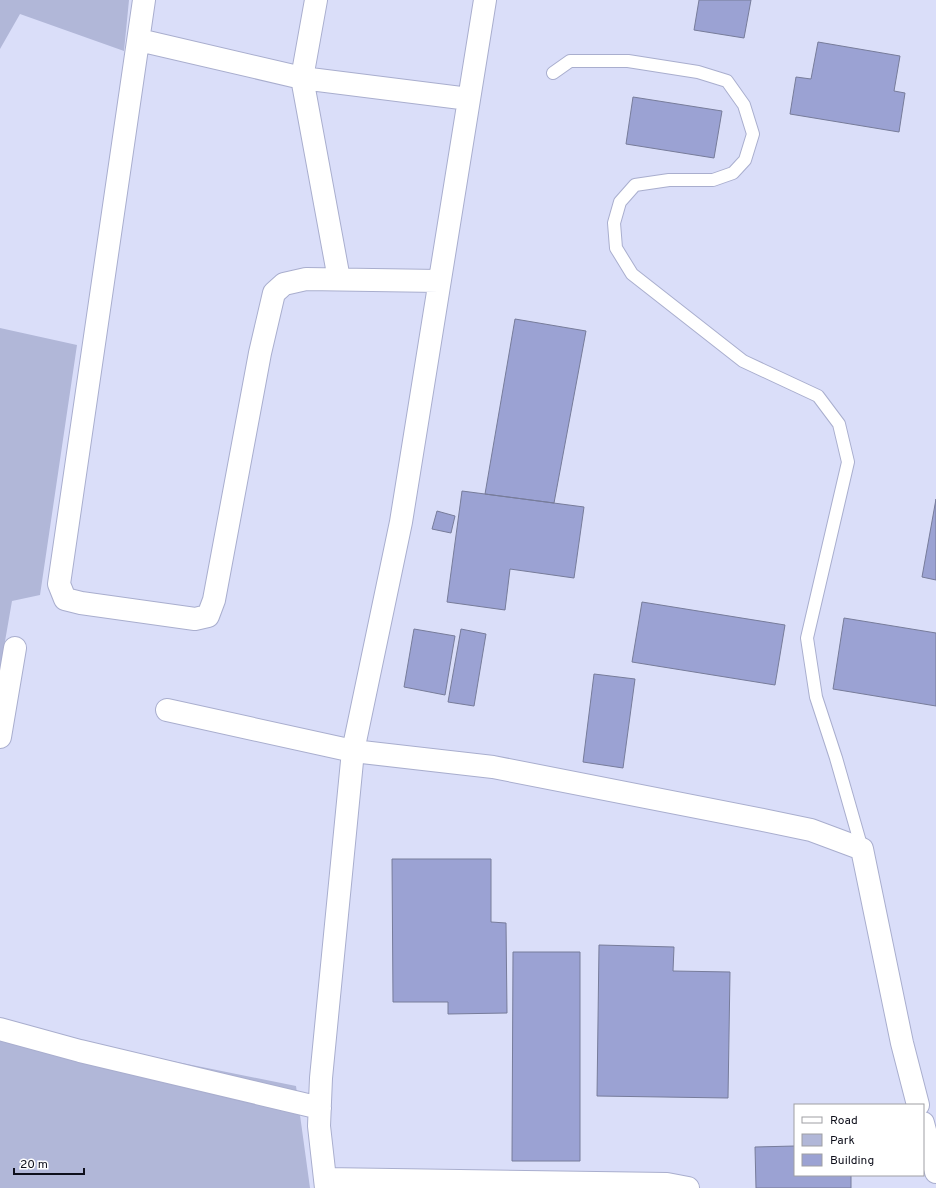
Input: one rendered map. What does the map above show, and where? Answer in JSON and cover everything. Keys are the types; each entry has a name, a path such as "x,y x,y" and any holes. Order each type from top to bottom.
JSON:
{"street":[{"path":"144,0 59,584 65,599 81,603 195,619 208,616 214,600 260,353 274,293 284,284 306,279 439,281"},
{"path":"316,0 302,78 339,279"},
{"path":"485,0 401,522 353,751 321,1078 319,1126 326,1184 659,1184 688,1188"},
{"path":"139,40 302,78 470,99"},
{"path":"0,737 15,648"},
{"path":"167,710 353,751 493,767 811,830 862,849 902,1043 918,1104"},
{"path":"0,1029 80,1051 320,1108"},
{"path":"924,1127 936,1172"}],"lane":[{"path":"553,73 570,61 628,61 698,72 727,81 744,106 753,134 745,160 733,173 713,180 669,180 635,185 620,202 614,223 616,248 632,274 680,313 743,361 818,396 839,424 848,462 807,638 816,697 836,758 862,849"}],"green space":[{"path":"0,0 129,0 124,51 20,14 0,49"},
{"path":"0,328 77,345 40,595 12,601 0,670"},
{"path":"0,1026 296,1086 310,1188 0,1188"}],"building":[{"path":"699,0 751,0 744,38 694,30"},
{"path":"818,42 900,56 894,91 905,93 899,132 790,114 796,77 811,79"},
{"path":"633,97 722,111 714,158 626,144"},
{"path":"515,319 586,331 554,503 485,494"},
{"path":"462,491 584,507 574,578 510,569 505,610 447,602"},
{"path":"936,499 936,580 922,577"},
{"path":"437,511 455,516 451,533 432,529"},
{"path":"642,602 785,625 775,685 632,662"},
{"path":"844,618 936,633 936,706 833,689"},
{"path":"414,629 455,636 445,695 404,687"},
{"path":"461,629 486,634 474,706 448,702"},
{"path":"594,674 635,679 623,768 583,762"},
{"path":"392,859 491,859 491,922 506,923 507,1013 448,1014 448,1002 393,1002"},
{"path":"599,945 674,947 673,971 730,972 728,1098 597,1096"},
{"path":"513,952 580,952 580,1161 512,1161"},
{"path":"794,1146 794,1176 851,1176 851,1188 756,1188 755,1147"}]}
